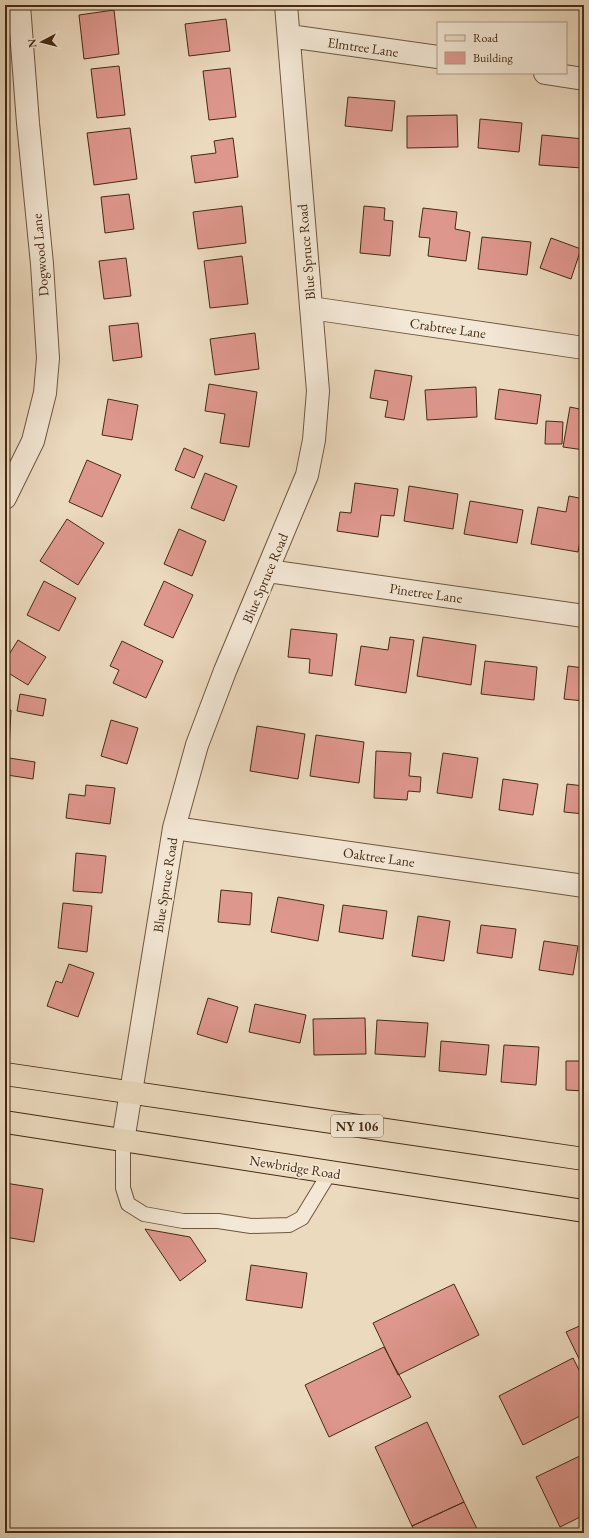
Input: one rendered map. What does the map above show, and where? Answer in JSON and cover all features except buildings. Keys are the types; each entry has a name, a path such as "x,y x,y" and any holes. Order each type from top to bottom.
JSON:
{"main road":[{"name":"NY 106","path":"5,1074 584,1159"},
{"name":"Newbridge Road","path":"5,1122 584,1211"}],"street":[{"name":"Dogwood Lane","path":"5,498 33,441 45,393 48,358 42,264 28,123 19,5"},
{"name":"Blue Spruce Road","path":"123,1141 174,828 200,738 225,671 307,475 314,440 318,391 286,5"},
{"name":"Elmtree Lane","path":"289,36 437,57"},
{"path":"552,74 584,79"},
{"name":"Crabtree Lane","path":"311,308 584,348"},
{"name":"Pinetree Lane","path":"268,571 584,616"},
{"name":"Oaktree Lane","path":"174,828 584,886"}],"lane":[{"path":"123,1141 123,1188 128,1204 144,1214 183,1222 218,1221 251,1226 289,1225 302,1218 330,1172"}]}
